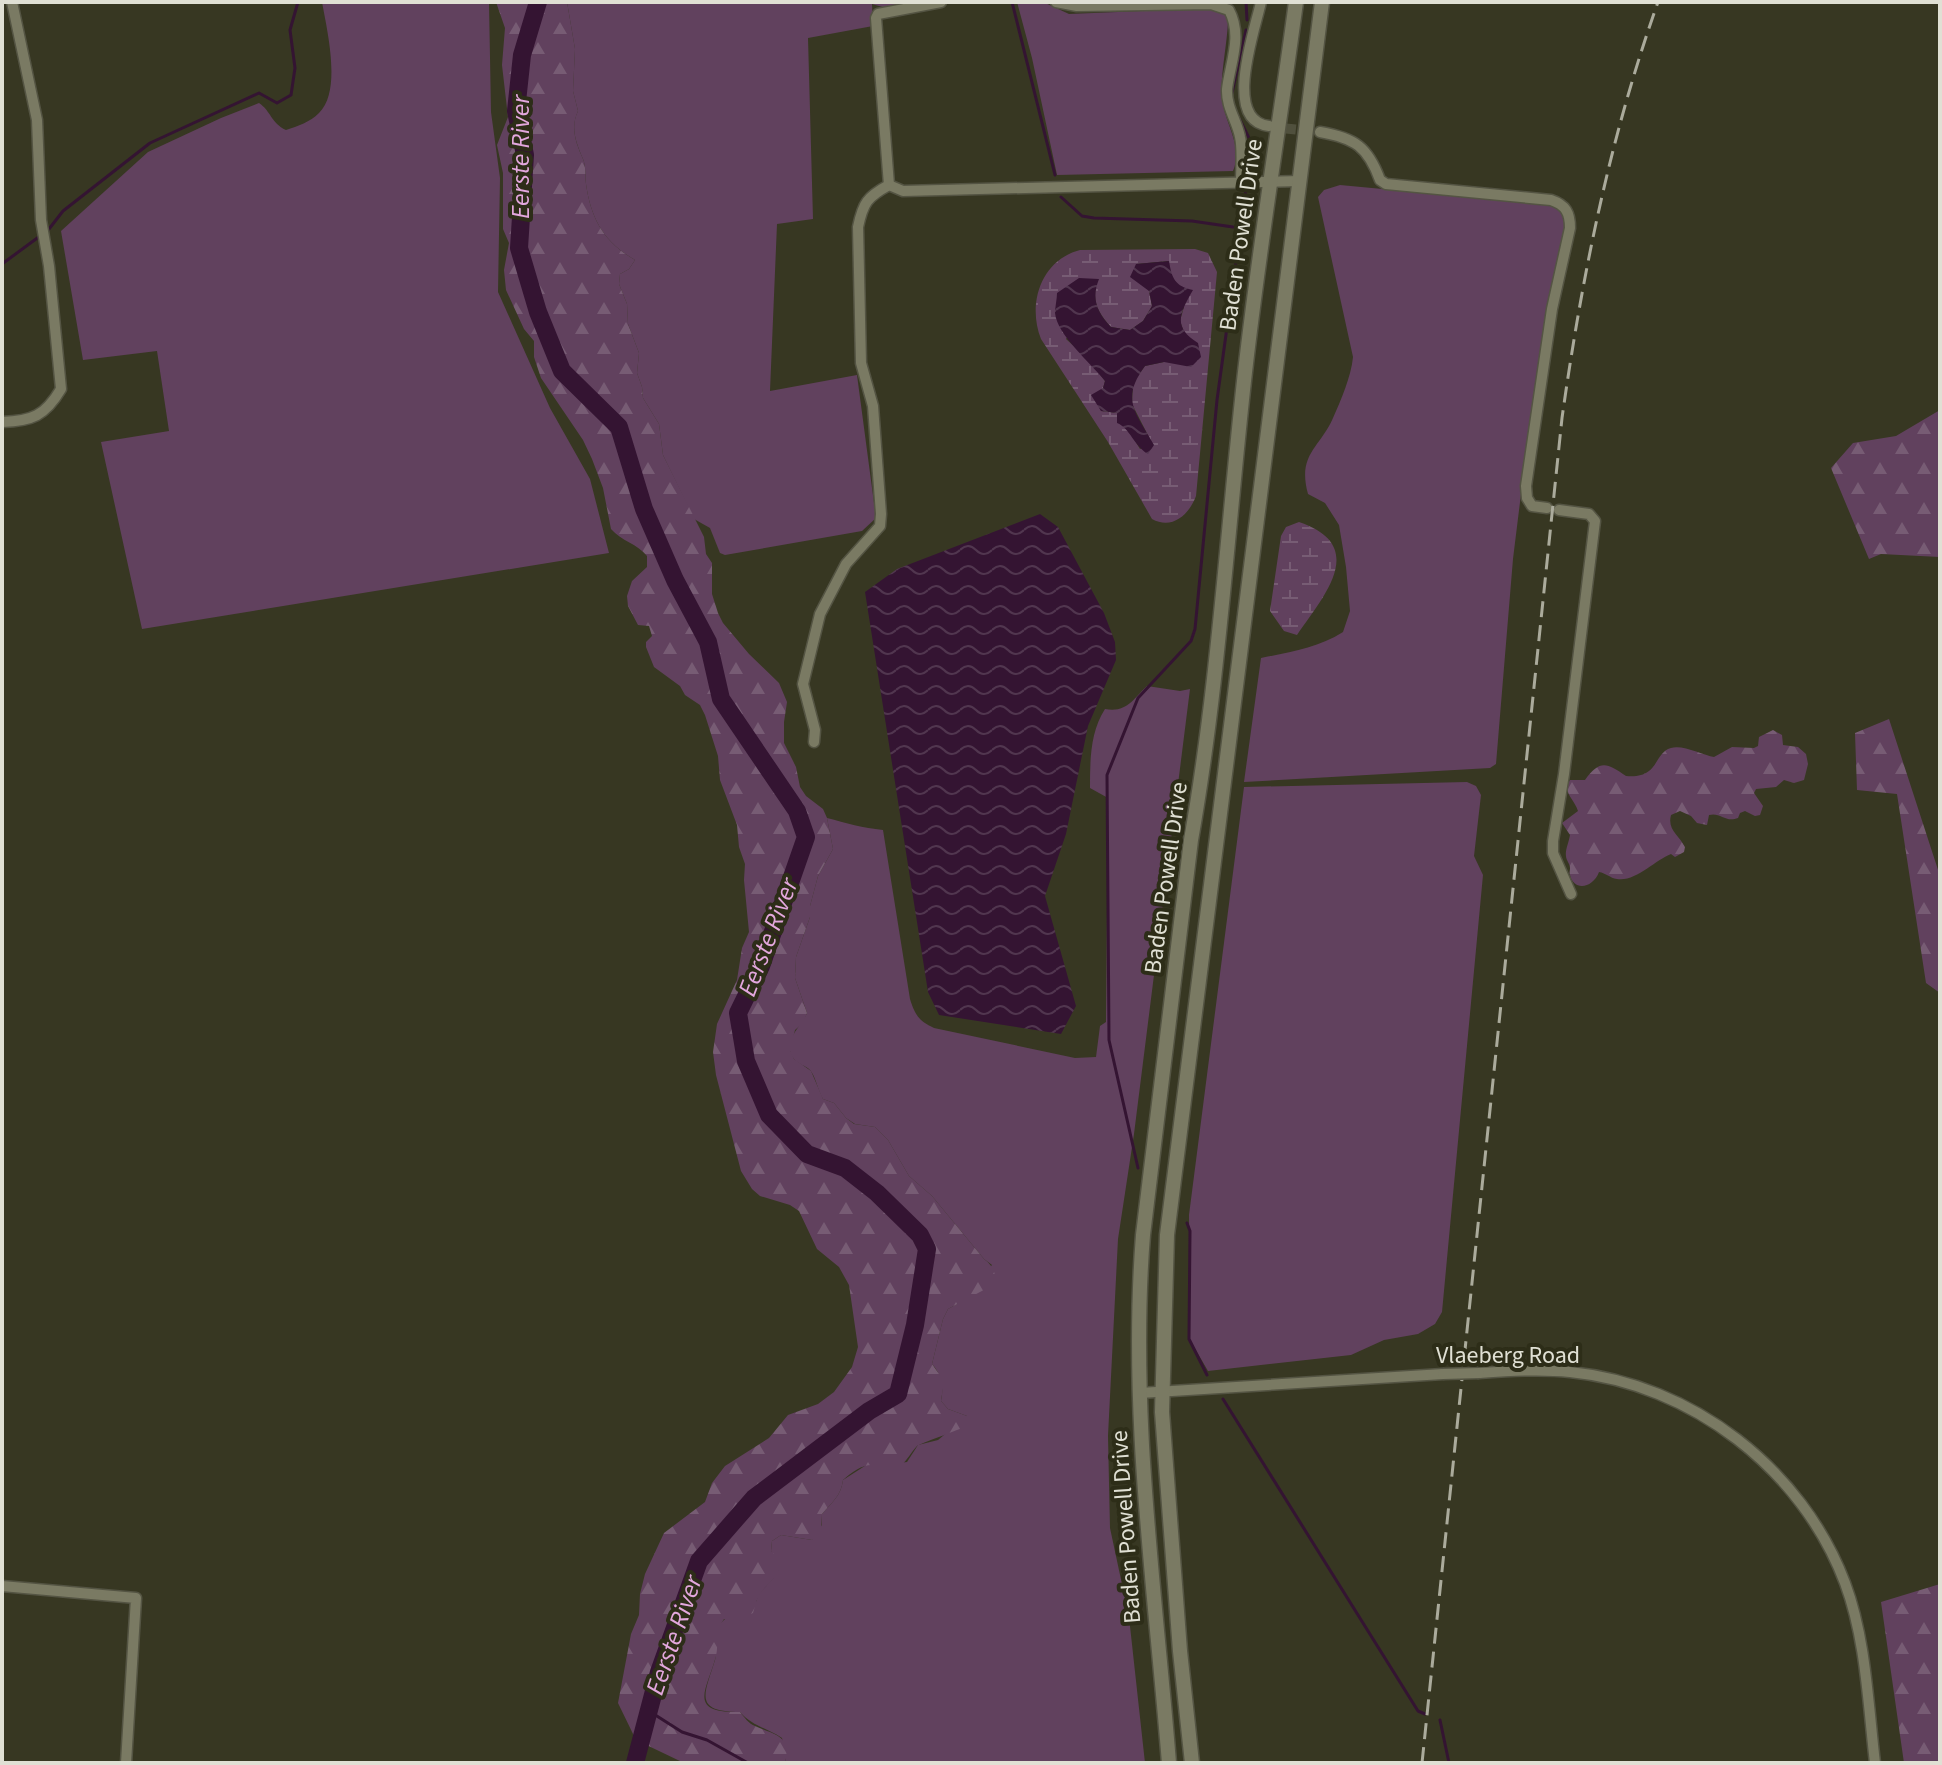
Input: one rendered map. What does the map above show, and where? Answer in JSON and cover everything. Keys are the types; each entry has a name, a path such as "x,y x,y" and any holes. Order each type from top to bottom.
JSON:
{"main road":[{"name":"Baden Powell Drive","path":"1169,1763 1152,1599 1140,1393 1139,1286 1221,626 1228,528 1255,274 1272,181 1296,2"},
{"name":"Baden Powell Drive","path":"1192,1763 1180,1651 1161,1391 1167,1235 1322,2"}],"street":[{"path":"2,422 26,421 42,413 61,389 49,266 41,220 37,120 12,2"},
{"path":"889,185 876,18 887,10 941,2"},
{"path":"1056,2 1077,6 1211,4 1229,10 1234,18 1236,33 1232,73 1227,87 1228,102 1241,137 1241,181"},
{"path":"1261,2 1244,74 1244,98 1251,117 1260,125 1269,126"},
{"path":"1234,18 1244,22 1253,33"},
{"path":"1320,132 1348,138 1365,151 1380,180 1386,184 1551,200 1562,204 1570,216 1552,309 1526,486 1527,498 1532,506 1589,514 1595,521 1553,841 1553,853 1571,894"},
{"path":"814,742 815,730 803,684 820,614 846,564 880,526 873,406 861,363 858,227 863,206 875,192 889,185 903,191 1300,181"},
{"name":"Vlaeberg Road","path":"1140,1393 1542,1370 1572,1372 1638,1386 1673,1399 1732,1434 1760,1457 1814,1522 1845,1584 1864,1669 1875,1763"},
{"path":"2,1586 136,1598 126,1763"}],"green space":[{"path":"322,2 489,2 491,112 500,178 498,292 550,408 590,479 609,553 142,629 101,442 169,431 157,351 83,360 61,231 148,152 221,118 259,103 286,130 319,113 326,103 331,76"},
{"path":"496,2 567,2 575,49 573,91 578,111 574,129 585,165 588,197 607,237 635,260 629,269 620,274 619,284 627,304 628,324 639,353 637,373 643,398 659,424 663,455 704,537 706,554 712,563 712,594 718,613 749,654 779,683 787,702 784,743 796,767 800,787 823,809 827,818 833,849 818,876 810,917 796,957 795,978 807,1013 803,1023 795,1030 790,1050 794,1059 811,1071 823,1099 834,1103 854,1124 875,1127 888,1140 909,1176 932,1196 990,1264 995,1276 995,1284 948,1309 932,1364 944,1381 941,1401 948,1409 967,1416 966,1426 917,1446 894,1470 888,1472 871,1465 848,1475 836,1498 822,1514 821,1535 812,1540 781,1535 772,1541 771,1551 779,1564 777,1574 760,1594 753,1613 734,1622 724,1619 721,1624 716,1656 705,1689 706,1704 723,1711 740,1712 753,1725 780,1737 786,1747 785,1763 682,1762 636,1740 618,1703 631,1634 639,1615 645,1574 664,1533 705,1502 712,1483 725,1466 769,1438 788,1415 818,1404 834,1392 852,1367 858,1347 849,1285 839,1267 817,1249 799,1211 760,1196 741,1171 713,1052 717,1024 737,980 742,948 749,932 745,864 739,847 737,825 720,780 718,756 705,715 700,705 685,695 680,686 654,667 646,647 652,636 649,626 638,625 628,606 627,596 632,581 647,567 647,556 611,529 603,488 592,459 583,440 541,378 534,357 534,341 524,329 506,290 504,270 509,243 503,229 503,173 497,145 508,117 502,65 505,28"},
{"path":"567,2 919,2 886,8 872,4 873,26 808,38 813,219 777,224 770,391 857,375 876,518 862,531 725,555 720,553 710,528 694,519 663,455 659,424 643,398 637,373 639,353 628,324 627,304 619,284 620,274 629,269 635,260 607,237 588,197 584,162 575,135 574,123 578,111 573,91 575,49"},
{"path":"1017,2 1043,2 1069,14 1215,8 1225,13 1228,22 1222,98 1235,144 1233,171 1057,175"},
{"path":"1340,185 1554,205 1567,220 1522,486 1496,764 1490,768 1244,782 1261,658 1304,649 1343,632 1350,611 1339,525 1325,503 1308,494 1305,480 1308,460 1336,411 1353,357 1318,197 1324,190"},
{"path":"1195,249 1208,253 1217,272 1196,496 1184,515 1173,522 1152,519 1108,442 1041,339 1036,312 1041,285 1055,263 1080,250","holes":["1168,261 1172,278 1181,288 1184,307 1180,321 1185,335 1164,362 1145,366 1133,383 1132,404 1153,445 1140,449 1118,413 1101,411 1099,403 1105,381 1088,359 1066,339 1098,279 1095,299 1102,316 1111,327 1130,330 1143,321 1152,306 1149,291 1136,264"]},
{"path":"1940,410 1940,557 1881,554 1869,559 1831,468 1853,443 1896,436"},
{"path":"1299,522 1320,532 1332,544 1336,558 1328,589 1297,635 1284,631 1270,611 1281,536 1286,527"},
{"path":"1147,686 1180,691 1190,689 1118,1239 1108,1436 1110,1528 1129,1617 1145,1763 785,1763 782,1738 740,1712 714,1709 708,1704 706,1691 715,1660 719,1627 728,1617 754,1604 777,1573 779,1569 771,1551 772,1541 781,1535 812,1540 822,1525 822,1514 838,1495 843,1480 871,1462 881,1465 907,1462 918,1445 938,1440 967,1416 948,1409 941,1401 941,1382 932,1364 948,1309 957,1304 992,1265 932,1196 909,1176 888,1140 875,1127 855,1124 834,1103 823,1099 812,1073 791,1053 793,1035 807,1013 795,978 796,957 810,917 818,876 833,849 827,818 883,830 910,999 921,1020 934,1028 1075,1058 1096,1057 1100,1026 1106,1022 1108,798 1090,788 1092,747 1096,727 1105,709 1124,707"},
{"path":"1889,719 1940,876 1940,993 1926,983 1897,794 1857,790 1855,733"},
{"path":"1773,730 1782,735 1783,745 1798,747 1806,754 1808,764 1804,780 1794,783 1784,780 1776,787 1756,789 1754,793 1763,806 1760,815 1745,811 1738,818 1730,819 1709,815 1707,825 1697,823 1680,811 1671,815 1670,820 1672,829 1685,847 1684,852 1675,857 1671,854 1631,877 1615,878 1599,872 1592,882 1584,886 1575,884 1566,854 1570,835 1562,823 1578,811 1568,792 1570,780 1585,780 1595,769 1604,765 1626,776 1645,774 1665,751 1676,747 1714,757 1732,747 1754,748 1758,746 1759,737"},
{"path":"1467,782 1476,786 1481,795 1474,856 1483,875 1442,1312 1435,1324 1418,1334 1384,1340 1351,1355 1208,1371 1190,1340 1189,1215 1244,787"},
{"path":"1940,1584 1940,1763 1904,1763 1881,1602"}],"water":[{"path":"1169,261 1175,281 1193,290 1181,319 1184,331 1198,343 1201,357 1191,367 1164,362 1145,366 1137,378 1133,388 1133,406 1154,445 1148,454 1117,423 1117,413 1101,411 1091,395 1103,388 1105,381 1062,330 1055,308 1057,293 1079,278 1099,279 1096,299 1102,316 1111,327 1130,330 1143,321 1152,306 1149,291 1130,277 1136,264"},
{"path":"1040,514 1058,527 1104,613 1115,642 1116,660 1088,726 1066,834 1045,896 1076,1006 1061,1034 939,1015 928,992 865,592 897,569"}],"waterway":[{"path":"49,229 63,211 150,143 259,93 277,103 291,95 295,68 290,30 298,2"},
{"name":"Eerste River","path":"538,2 522,55 516,111 525,155 519,248 538,312 562,371 619,427 644,509 675,580 708,642 721,699 797,811 806,837 761,966 738,1013 746,1061 769,1115 807,1154 845,1168 877,1193 920,1235 927,1249 915,1325 898,1394 869,1411 754,1498 699,1561 659,1672 635,1763"},
{"path":"1012,2 1055,175"},
{"path":"1246,2 1247,20"},
{"path":"1232,93 1246,30"},
{"path":"1236,112 1250,140 1247,172"},
{"path":"1138,1168 1109,1040 1107,775 1138,698 1191,641 1195,629 1217,400 1246,189"},
{"path":"1061,197 1082,216 1192,221 1233,227"},
{"path":"2,264 40,236"},
{"path":"1187,1223 1190,1231 1189,1339 1207,1375"},
{"path":"1223,1399 1418,1711 1425,1714"},
{"path":"649,1711 682,1732 707,1740 748,1763"},
{"path":"1440,1720 1449,1763"}],"tunnel":[{"path":"1271,127 1320,132"}],"railway":[{"path":"1422,1763 1562,418 1600,207 1626,104 1658,2"}]}
